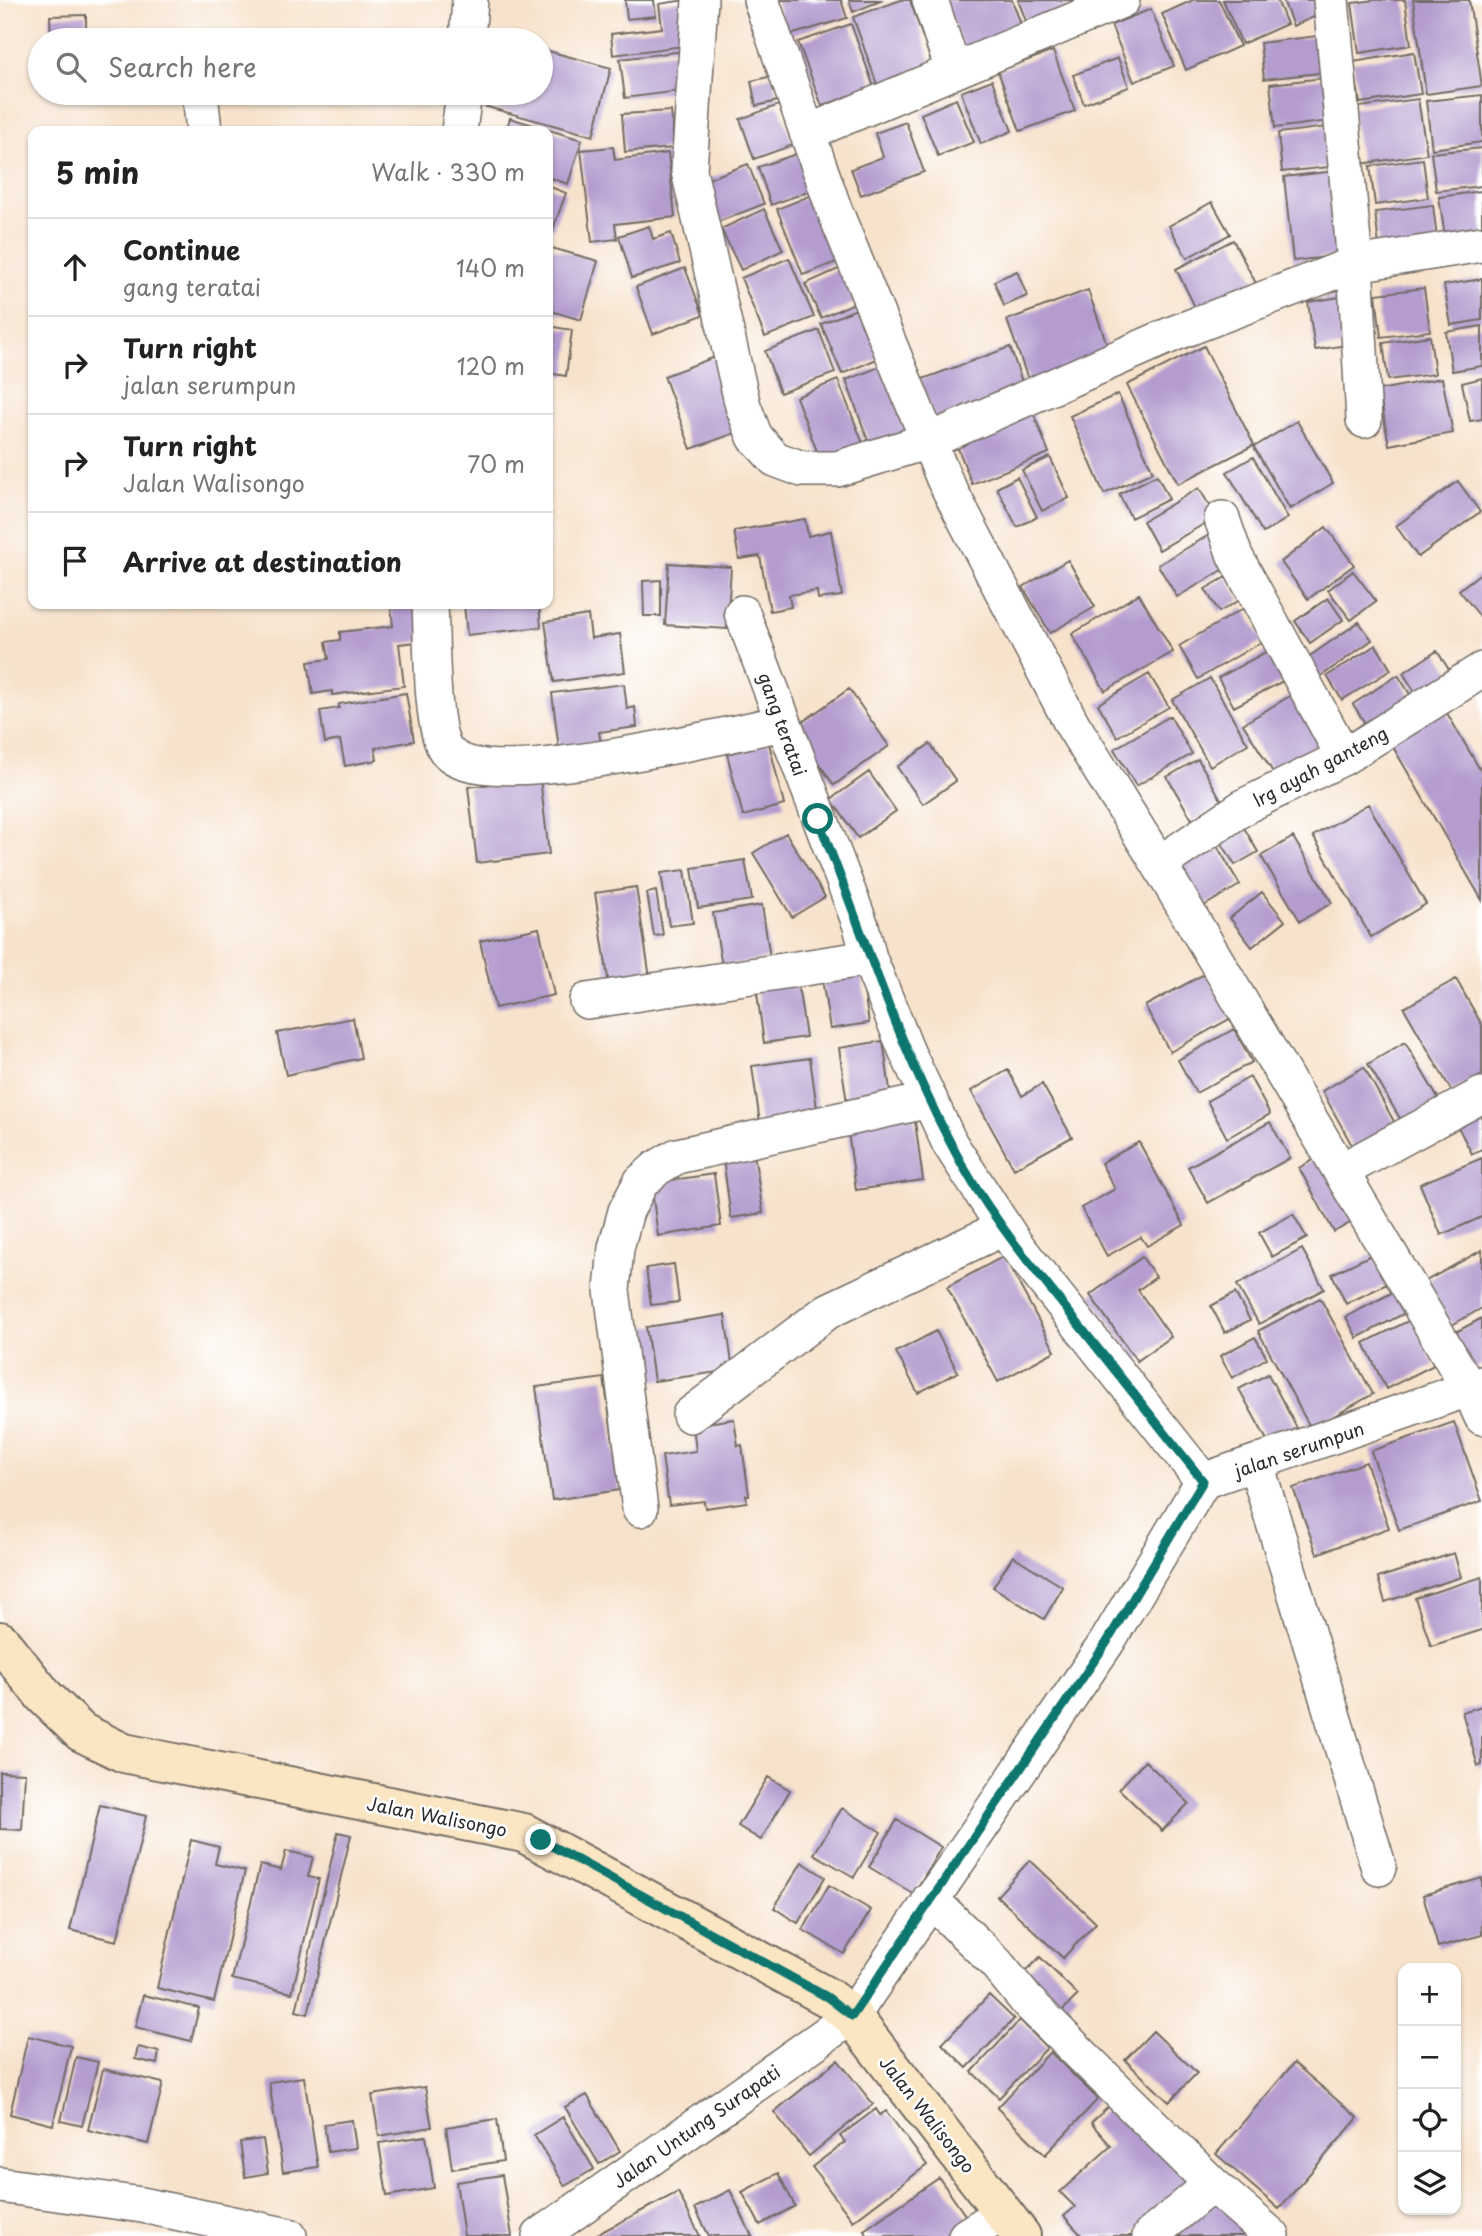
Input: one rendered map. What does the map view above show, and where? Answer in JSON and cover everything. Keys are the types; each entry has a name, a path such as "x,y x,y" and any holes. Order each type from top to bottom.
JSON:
{"street":[{"path":"468,28 470,0"},
{"path":"700,0 690,171 743,406 755,436 775,459 802,469 836,469 931,440 1175,333 1355,264 1482,244"},
{"path":"761,0 834,209 931,440 944,479 1072,724 1159,864 1478,1397"},
{"path":"930,0 953,70"},
{"path":"807,133 1122,0"},
{"path":"1331,0 1355,264 1364,420"},
{"path":"201,105 203,126"},
{"path":"460,126 462,105"},
{"path":"1222,519 1235,556 1344,757"},
{"path":"430,609 438,732 447,751 461,762 509,768 583,762 783,723"},
{"name":"gang teratai","path":"742,613 861,926 869,958 950,1144 1003,1228 1203,1481"},
{"name":"lrg ayah ganteng","path":"1159,864 1245,806 1344,757 1481,672"},
{"path":"587,1001 869,958"},
{"path":"1341,1171 1482,1095"},
{"path":"640,1509 612,1290 615,1248 626,1211 641,1182 677,1156 930,1100"},
{"path":"690,1415 828,1311 1003,1228"},
{"name":"jalan serumpun","path":"1203,1481 1478,1397"},
{"path":"1256,1464 1379,1868"},
{"path":"852,2016 1107,1642 1203,1481"},
{"name":"Jalan Walisongo","path":"0,1641 44,1696 81,1732 124,1753 524,1833 827,1997 852,2016 1012,2224"},
{"path":"930,1899 995,1962 1027,2001 1212,2184 1272,2236"},
{"name":"Jalan Untung Surapati","path":"540,2236 852,2016"},
{"path":"1150,2236 1212,2184"},
{"path":"0,2185 142,2204 289,2236"},
{"path":"966,2236 1012,2224"}],"building":[{"path":"625,0 654,0 656,16 627,19"},
{"path":"686,0 692,45 613,55 611,34 662,28 659,4"},
{"path":"776,0 841,0 847,18 787,36"},
{"path":"849,0 883,0 853,12"},
{"path":"901,0 910,0 933,67 878,87 853,17"},
{"path":"945,0 1012,0 1025,35 966,57"},
{"path":"1018,0 1080,0 1029,29"},
{"path":"1193,0 1219,0 1240,46 1186,70 1162,14"},
{"path":"1223,0 1277,0 1287,24 1242,44"},
{"path":"1283,0 1323,0 1328,11 1293,26"},
{"path":"1405,0 1411,45 1359,53 1352,3"},
{"path":"1413,0 1469,0 1482,86 1426,94"},
{"path":"1151,9 1174,66 1134,82 1111,25"},
{"path":"86,15 86,28 50,28 50,16"},
{"path":"851,24 874,87 822,106 798,42"},
{"path":"1325,35 1329,72 1264,79 1260,43"},
{"path":"683,51 687,90 625,98 620,59"},
{"path":"1053,51 1075,111 1020,131 998,71"},
{"path":"553,52 611,68 593,136 480,105 553,105"},
{"path":"1414,52 1421,94 1360,103 1353,62"},
{"path":"1118,58 1129,87 1084,104 1073,75"},
{"path":"773,76 778,101 756,106 751,81"},
{"path":"1333,77 1337,120 1275,128 1270,84"},
{"path":"992,80 1012,131 981,144 961,92"},
{"path":"1482,95 1482,142 1432,149 1426,101"},
{"path":"956,99 974,142 938,156 921,114"},
{"path":"1418,99 1427,154 1361,164 1352,108"},
{"path":"779,105 793,145 754,159 740,119"},
{"path":"671,111 674,148 625,152 622,114"},
{"path":"510,118 536,126 508,126"},
{"path":"906,122 924,172 861,195 851,169 883,157 875,133"},
{"path":"1335,126 1339,166 1282,172 1278,133"},
{"path":"553,131 582,140 568,184 553,179"},
{"path":"613,147 615,160 668,153 675,217 615,224 617,239 592,242 581,150"},
{"path":"1482,148 1482,186 1436,191 1431,153"},
{"path":"799,153 813,190 771,205 758,167"},
{"path":"1423,159 1428,198 1375,205 1370,166"},
{"path":"748,164 764,204 715,223 700,182"},
{"path":"1336,171 1345,255 1293,261 1284,177"},
{"path":"553,188 566,193 553,229"},
{"path":"1482,191 1482,238 1446,243 1439,197"},
{"path":"817,193 844,259 803,275 777,209"},
{"path":"1212,202 1230,234 1187,258 1169,226"},
{"path":"1433,205 1438,246 1380,254 1375,212"},
{"path":"764,209 783,250 741,270 721,229"},
{"path":"649,226 653,239 671,233 680,263 632,278 619,236"},
{"path":"1233,240 1259,289 1201,319 1176,269"},
{"path":"553,248 598,261 581,320 553,312"},
{"path":"789,258 814,317 765,337 741,278"},
{"path":"845,266 861,300 821,318 805,284"},
{"path":"685,268 703,315 653,334 636,287"},
{"path":"1017,271 1027,296 1004,306 994,281"},
{"path":"1482,279 1482,320 1451,325 1444,285"},
{"path":"1424,288 1430,331 1381,337 1376,294"},
{"path":"1088,290 1111,356 1030,385 1007,320"},
{"path":"1347,296 1353,344 1315,350 1308,302"},
{"path":"863,306 884,356 842,374 821,324"},
{"path":"1482,326 1482,366 1452,371 1446,332"},
{"path":"553,327 572,330 566,376 553,374"},
{"path":"819,330 835,373 780,393 765,351"},
{"path":"1430,336 1435,374 1388,380 1383,343"},
{"path":"1204,346 1254,445 1178,484 1127,385"},
{"path":"1010,347 1024,388 935,420 920,380"},
{"path":"715,357 741,431 691,449 664,376"},
{"path":"892,362 918,435 872,452 846,380"},
{"path":"1442,378 1453,433 1389,445 1379,390"},
{"path":"1482,378 1482,419 1470,421 1462,383"},
{"path":"838,380 864,446 822,464 796,397"},
{"path":"1118,394 1153,472 1104,494 1070,416"},
{"path":"1031,407 1049,453 972,484 954,438"},
{"path":"1297,421 1333,483 1290,509 1254,447"},
{"path":"1050,457 1069,498 1042,511 1022,470"},
{"path":"1253,457 1288,518 1263,533 1227,472"},
{"path":"1157,475 1169,499 1131,518 1119,494"},
{"path":"1017,477 1037,517 1017,527 997,488"},
{"path":"1458,481 1480,512 1418,557 1396,526"},
{"path":"1199,488 1216,517 1159,550 1143,521"},
{"path":"805,519 808,536 831,531 842,596 818,599 817,591 789,595 791,607 770,611 760,556 739,559 734,531"},
{"path":"1326,527 1354,565 1308,599 1281,562"},
{"path":"1214,532 1233,564 1177,597 1158,565"},
{"path":"1068,560 1095,607 1050,633 1023,587"},
{"path":"669,563 731,567 727,629 665,625"},
{"path":"1353,571 1376,601 1351,620 1328,590"},
{"path":"1482,572 1482,619 1459,590"},
{"path":"1226,577 1240,600 1219,612 1205,589"},
{"path":"661,580 661,616 644,616 643,581"},
{"path":"1139,594 1173,652 1105,691 1072,634"},
{"path":"1328,598 1343,620 1310,643 1295,621"},
{"path":"1244,608 1263,641 1198,679 1179,646"},
{"path":"391,609 421,609 425,641 399,644 404,686 332,695 332,691 313,694 308,662 329,659 326,642 340,640 340,632 393,626"},
{"path":"464,609 539,609 541,627 467,635"},
{"path":"588,615 591,638 620,634 625,672 554,682 545,622"},
{"path":"1359,622 1372,640 1317,679 1304,660"},
{"path":"1376,645 1391,670 1342,700 1327,676"},
{"path":"1271,649 1287,679 1234,707 1218,678"},
{"path":"1437,651 1453,676 1419,698 1403,673"},
{"path":"1149,674 1169,707 1117,737 1098,704"},
{"path":"1398,675 1416,704 1371,733 1353,704"},
{"path":"1210,678 1248,744 1210,766 1172,700"},
{"path":"624,684 627,709 635,707 637,727 599,732 601,745 559,750 552,693"},
{"path":"849,689 889,746 834,785 794,728"},
{"path":"406,693 414,741 375,748 377,760 345,766 340,740 325,743 320,711 339,708 339,704"},
{"path":"1293,694 1325,747 1276,777 1243,724"},
{"path":"1444,708 1482,773 1482,900 1389,740"},
{"path":"1170,716 1192,754 1136,786 1114,749"},
{"path":"769,743 784,805 743,816 727,754"},
{"path":"930,744 956,781 923,804 897,767"},
{"path":"1198,759 1223,803 1193,821 1167,777"},
{"path":"869,772 896,811 858,838 831,799"},
{"path":"540,778 549,854 477,863 468,787"},
{"path":"1368,804 1426,904 1371,937 1313,836"},
{"path":"1239,819 1258,852 1235,865 1215,832"},
{"path":"786,833 825,897 792,917 753,853"},
{"path":"1293,837 1332,903 1300,921 1261,856"},
{"path":"1213,839 1240,885 1202,907 1175,861"},
{"path":"745,860 752,900 698,908 692,868"},
{"path":"685,870 693,923 669,926 661,873"},
{"path":"636,887 650,978 609,985 595,893"},
{"path":"656,891 663,935 654,936 647,893"},
{"path":"1262,892 1285,921 1252,947 1230,918"},
{"path":"762,905 770,958 722,966 713,913"},
{"path":"539,928 554,995 495,1008 480,941"},
{"path":"861,973 869,1023 830,1029 822,979"},
{"path":"1206,973 1231,1018 1170,1052 1145,1006"},
{"path":"797,979 806,1037 764,1043 756,986"},
{"path":"1456,979 1482,1025 1482,1075 1452,1092 1404,1008"},
{"path":"353,1018 361,1058 286,1075 277,1033"},
{"path":"1234,1029 1252,1062 1196,1093 1178,1060"},
{"path":"883,1041 891,1097 847,1103 839,1048"},
{"path":"1405,1042 1439,1100 1402,1122 1368,1064"},
{"path":"810,1058 818,1116 760,1123 752,1066"},
{"path":"1364,1067 1396,1125 1354,1149 1322,1091"},
{"path":"1008,1070 1022,1096 1042,1084 1072,1137 1014,1169 971,1091"},
{"path":"1250,1077 1270,1114 1227,1138 1207,1101"},
{"path":"1482,1112 1482,1149 1472,1154 1457,1125"},
{"path":"914,1114 923,1180 856,1190 847,1124"},
{"path":"1270,1122 1290,1158 1208,1203 1188,1167"},
{"path":"1139,1142 1184,1225 1147,1246 1141,1237 1107,1256 1081,1208 1115,1189 1101,1163"},
{"path":"753,1146 763,1213 731,1218 722,1151"},
{"path":"1320,1156 1355,1220 1334,1232 1299,1168"},
{"path":"1482,1158 1482,1217 1441,1235 1420,1184"},
{"path":"714,1174 721,1226 658,1236 651,1183"},
{"path":"1293,1214 1307,1238 1272,1257 1259,1233"},
{"path":"1302,1249 1324,1289 1259,1324 1237,1285"},
{"path":"1482,1250 1482,1308 1452,1325 1426,1281"},
{"path":"1373,1254 1387,1284 1346,1304 1332,1274"},
{"path":"1004,1256 1055,1351 998,1382 947,1287"},
{"path":"1142,1257 1156,1277 1138,1290 1171,1337 1137,1361 1090,1295"},
{"path":"674,1264 679,1302 651,1305 646,1268"},
{"path":"1399,1289 1409,1311 1357,1338 1346,1317"},
{"path":"1235,1293 1250,1320 1225,1333 1211,1306"},
{"path":"1320,1298 1373,1394 1311,1429 1258,1331"},
{"path":"725,1315 733,1370 654,1381 646,1327"},
{"path":"1482,1318 1482,1365 1474,1369 1454,1333"},
{"path":"1412,1319 1434,1365 1386,1389 1364,1343"},
{"path":"936,1331 958,1372 918,1393 896,1352"},
{"path":"1255,1337 1267,1358 1232,1378 1220,1356"},
{"path":"1268,1374 1297,1428 1269,1444 1239,1389"},
{"path":"604,1378 620,1490 552,1500 536,1387"},
{"path":"734,1419 738,1446 742,1445 749,1495 746,1495 747,1502 705,1508 704,1501 669,1505 662,1456 696,1451 693,1425"},
{"path":"1454,1422 1482,1501 1399,1530 1371,1451"},
{"path":"1366,1462 1389,1528 1317,1554 1293,1488"},
{"path":"1454,1553 1461,1577 1385,1602 1378,1578"},
{"path":"1013,1556 1063,1587 1044,1619 993,1587"},
{"path":"1482,1577 1482,1630 1431,1646 1415,1598"},
{"path":"1482,1706 1482,1765 1478,1766 1462,1712"},
{"path":"1145,1761 1189,1803 1162,1831 1119,1789"},
{"path":"0,1772 25,1773 22,1830 0,1829"},
{"path":"768,1777 790,1790 761,1840 738,1826"},
{"path":"100,1805 146,1816 117,1941 70,1930"},
{"path":"842,1808 881,1832 854,1877 814,1854"},
{"path":"897,1820 941,1847 914,1894 869,1867"},
{"path":"338,1832 351,1835 308,2014 296,2011"},
{"path":"191,1840 219,1847 215,1864 245,1871 214,2002 157,1988"},
{"path":"286,1851 313,1857 308,1877 319,1879 292,1993 232,1979 260,1865 281,1870"},
{"path":"1030,1860 1096,1923 1063,1958 997,1896"},
{"path":"802,1862 825,1877 798,1923 774,1908"},
{"path":"1482,1878 1482,1935 1438,1947 1423,1895"},
{"path":"829,1885 871,1910 844,1954 803,1930"},
{"path":"1040,1957 1078,1995 1057,2016 1019,1979"},
{"path":"143,1995 199,2008 191,2041 135,2027"},
{"path":"989,1995 1014,2019 967,2068 942,2044"},
{"path":"1020,2020 1047,2048 999,2098 972,2072"},
{"path":"1153,2031 1197,2073 1169,2102 1125,2060"},
{"path":"28,2036 71,2046 53,2125 10,2114"},
{"path":"138,2047 159,2052 157,2064 135,2059"},
{"path":"1050,2052 1098,2099 1045,2155 997,2108"},
{"path":"76,2057 98,2062 82,2126 61,2121"},
{"path":"838,2060 873,2104 809,2156 774,2112"},
{"path":"1294,2063 1358,2118 1279,2209 1216,2154"},
{"path":"103,2069 163,2083 148,2144 88,2130"},
{"path":"304,2077 318,2167 283,2172 269,2082"},
{"path":"425,2087 432,2127 379,2136 372,2095"},
{"path":"587,2095 620,2151 599,2164 565,2107"},
{"path":"1118,2098 1192,2180 1131,2236 1082,2236 1064,2216 1075,2207 1060,2192 1111,2146 1091,2123"},
{"path":"876,2109 880,2115 886,2111 927,2165 853,2221 812,2167 845,2142 840,2136"},
{"path":"563,2117 594,2169 565,2186 534,2135"},
{"path":"497,2119 503,2161 452,2169 446,2127"},
{"path":"352,2120 356,2148 328,2152 324,2124"},
{"path":"426,2136 434,2188 387,2196 379,2143"},
{"path":"263,2139 268,2173 245,2177 240,2142"},
{"path":"778,2173 795,2206 760,2225 742,2192"},
{"path":"502,2175 512,2236 464,2236 456,2182"},
{"path":"939,2178 972,2225 956,2236 868,2236 864,2230"},
{"path":"730,2190 752,2236 709,2236 695,2208"},
{"path":"678,2192 700,2236 594,2236 634,2215"},
{"path":"1222,2196 1255,2236 1175,2236"}],"route":[{"path":"541,1840 827,1997 852,2016 1107,1642 1203,1481 1014,1244 950,1144 869,958 861,926 818,819"}]}
